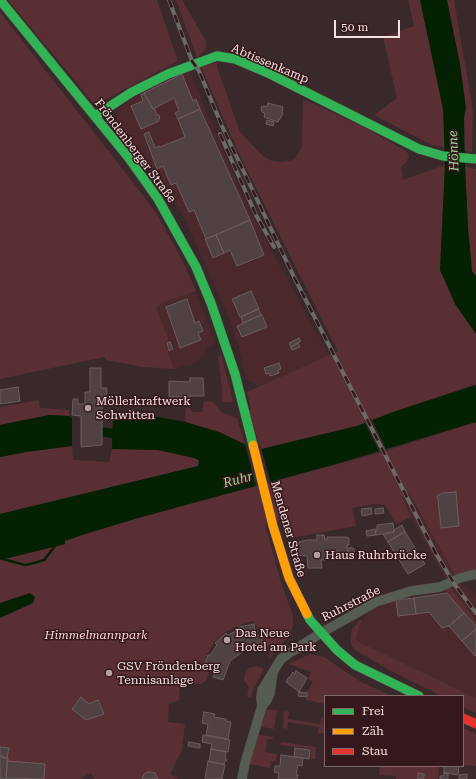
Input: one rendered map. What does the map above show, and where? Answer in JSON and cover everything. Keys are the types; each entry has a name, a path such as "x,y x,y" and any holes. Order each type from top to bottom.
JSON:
{"main road":[{"name":"Fröndenberger Straße","path":"0,0 128,158 158,199 196,267 222,334 235,374 239,395 260,474"},
{"name":"Abtissenkamp","path":"95,116 132,92 168,74 217,56 235,59 268,73 418,149 440,155 472,158"},
{"name":"Mendener Straße","path":"260,474 276,536 292,586 310,620 341,654 355,665 416,695"},
{"path":"464,718 476,724"}],"street":[{"name":"Ruhrstraße","path":"242,779 245,763 262,706 270,693 273,672 281,659 321,633 376,602 411,591 440,587 460,578 476,574"}],"shaded area":[{"path":"189,70 240,190 329,355 259,387 246,379 237,342 227,312 182,214 173,199 116,121 118,110 129,101 147,89"},
{"path":"196,291 215,345 206,348 203,358 191,365 174,369 165,343 169,341 156,307 162,303"},
{"path":"409,493 456,577 446,581 411,517 402,497"},
{"path":"459,583 476,593 476,621 450,587"},
{"path":"447,593 476,626 476,698 354,640 362,620 372,610 396,600"}],"green space":[{"path":"8,0 157,0 178,61 95,105"},
{"path":"176,0 182,0 206,41 205,50 197,58"},
{"path":"408,0 454,0 473,111 472,152 432,145 374,115 397,98 383,37 414,26"},
{"path":"0,12 156,213 185,266 196,291 162,303 156,307 169,341 165,343 174,369 143,367 106,360 104,357 0,379"},
{"path":"220,62 217,64 217,67 240,132 263,156 272,161 290,161 295,158 301,149 303,99 364,127 406,151 409,155 406,163 401,167 403,180 445,165 440,270 476,334 476,384 393,412 357,426 261,449 248,411 251,409 247,392 338,351 241,158 201,67"},
{"path":"465,166 476,169 476,276 472,271"},
{"path":"221,354 233,402 222,402 222,388 218,357"},
{"path":"39,400 40,408 69,410 69,416 49,415 0,425 0,407"},
{"path":"204,401 214,402 221,412 237,418 245,444 219,432 185,422 186,408 190,408 192,412 202,412"},
{"name":"Himmelmannpark","path":"476,422 476,570 456,577 409,493 402,497 411,517 396,524 385,505 373,504 352,508 356,526 285,539 281,520 265,524 282,586 293,615 293,625 290,636 281,644 269,659 271,645 265,646 262,635 253,621 238,626 225,632 215,641 207,654 203,669 209,672 206,681 200,684 180,681 179,700 169,704 168,722 185,724 182,750 170,774 179,779 94,779 91,773 80,779 0,779 0,560 65,544 65,541 138,518 379,453"},
{"path":"72,446 73,460 109,462 112,449 158,450 199,460 198,466 0,514 0,457"},
{"path":"450,587 476,621 476,626 447,593 446,589"},
{"path":"360,620 362,620 355,640 476,698 476,713 464,707 464,695 440,695 389,670 355,650 351,644 352,629"},
{"path":"310,654 324,657 361,682 390,695 324,695 324,704 306,700 306,693 313,682 308,679 311,672 289,664"},
{"path":"257,666 264,669 254,687 251,698 247,697 249,687 244,680 245,674 249,668"},
{"path":"261,709 277,710 274,729 256,726"},
{"path":"284,711 289,712 288,719 320,724 321,717 323,718 324,733 318,734 319,727 288,722 287,729 283,728"},
{"path":"464,728 476,734 476,766 464,765"},
{"path":"253,734 273,737 273,739 267,739 265,752 277,754 276,761 271,761 270,768 245,763"},
{"path":"281,742 316,747 315,759 310,759 311,749 280,745"},
{"path":"380,767 439,767 438,779 396,779 396,776 379,775"}],"water":[{"name":"Hönne","path":"420,0 447,0 460,64 466,108 464,118 468,228 472,271 476,276 476,334 455,304 440,270 445,165 443,109"},
{"name":"Ruhr","path":"476,385 476,422 336,464 138,518 65,541 65,544 0,560 0,514 198,466 199,460 194,458 158,450 112,449 113,415 153,416 185,422 219,432 257,450 357,426 393,412"},
{"path":"49,415 69,416 72,418 72,446 0,457 0,425"},
{"path":"30,593 35,597 33,603 0,618 0,603"}],"pier":[{"path":"371,418 387,451 380,453 364,421"},
{"path":"244,441 257,448 261,447 271,483 256,487"}],"building":[{"path":"182,74 193,101 196,99 200,109 178,119 175,113 179,111 174,98 153,109 144,93"},
{"path":"144,93 160,118 159,121 141,129 131,106 143,101 141,95"},
{"path":"268,103 283,107 283,113 278,122 264,117 265,113 262,112 261,107 267,107"},
{"path":"200,109 250,220 206,239 194,210 189,212 176,183 171,185 163,166 157,169 144,134 149,132 155,148 185,137 178,119"},
{"path":"267,120 274,122 273,126 266,124"},
{"path":"250,220 264,255 237,266 230,250 224,253 216,235"},
{"path":"216,235 224,253 213,258 205,239"},
{"path":"251,291 259,309 240,317 232,299"},
{"path":"187,299 195,323 199,321 203,331 198,333 201,340 180,348 166,307"},
{"path":"258,309 261,315 243,323 241,317"},
{"path":"261,315 267,327 242,337 237,326"},
{"path":"299,338 301,341 291,347 289,343"},
{"path":"170,342 173,349 169,351 167,343"},
{"path":"298,343 300,347 292,350 291,347"},
{"path":"279,363 281,369 278,370 279,373 270,376 269,373 266,374 264,368"},
{"name":"Möllerkraftwerk Schwitten","path":"90,368 101,368 101,388 107,388 106,405 102,405 102,445 81,447 81,416 72,415 73,399 78,399 78,404 85,404 85,392 90,392"},
{"path":"190,378 203,378 204,396 169,397 169,381 190,382"},
{"path":"18,387 20,401 0,404 0,390"},
{"path":"456,492 459,526 441,528 437,496 442,493"},
{"path":"371,508 372,514 362,516 361,509"},
{"path":"383,508 384,513 375,514 375,509"},
{"path":"393,523 394,532 376,535 375,531 377,531 377,525"},
{"path":"402,525 405,531 388,542 383,534 394,532 394,530"},
{"path":"375,529 376,535 367,536 366,531"},
{"path":"405,532 425,564 408,574 388,542"},
{"path":"317,535 324,535 325,540 327,540 327,537 349,538 349,545 347,545 348,559 321,560 322,568 308,568 307,556 296,555 295,544 299,544 299,542 307,540 317,540"},
{"path":"351,547 354,548 354,554 351,555 348,554 347,551 348,548"},
{"path":"447,593 464,613 449,626 442,628 429,612 416,614 414,598"},
{"path":"414,598 416,614 398,616 396,600"},
{"path":"464,613 476,626 476,629 462,641 449,626"},
{"path":"254,624 256,636 261,635 263,645 249,647 230,661 223,680 213,677 215,672 203,669 208,655 210,655 217,645 215,643 226,633 228,635 240,629 239,627"},
{"path":"476,629 476,655 475,656 462,641"},
{"path":"296,671 307,678 299,692 286,682 293,672 295,674"},
{"path":"299,692 307,693 307,697 298,696"},
{"path":"81,697 89,704 98,700 104,714 86,720 72,709"},
{"path":"204,712 215,714 214,717 226,719 226,721 231,722 228,739 206,735 208,724 202,723"},
{"path":"203,735 230,740 228,752 211,749 212,744 202,742"},
{"path":"189,742 200,744 200,748 188,746"},
{"path":"0,747 9,748 7,758 0,756"},
{"path":"295,748 310,750 309,759 294,757"},
{"path":"211,749 226,752 225,757 227,760 224,764 209,762"},
{"path":"281,755 303,758 302,766 298,765 296,775 298,775 297,779 278,779 279,773 274,772 275,766 280,766"},
{"path":"0,756 3,756 3,758 8,757 6,779 0,778"},
{"path":"7,761 45,764 44,779 6,778"},
{"path":"208,761 225,765 222,779 205,779"},
{"path":"444,767 459,767 458,775 444,773"},
{"path":"149,772 155,773 158,779 142,779 144,774"},
{"path":"418,773 424,774 424,778 418,779"},
{"path":"444,773 448,773 448,779 440,779 440,776 443,776"},
{"path":"467,774 467,779 459,779 459,775"}],"waterway":[{"path":"103,432 123,435"},
{"path":"3,559 25,565 34,563 44,560 55,546"}],"railway":[{"path":"169,0 192,61 199,71 222,126 294,277 435,552 455,585 476,613"},
{"path":"220,134 256,215 274,247"}],"traffic: fast":[{"path":"0,0 128,157 158,199 196,267 211,303 235,374 253,445"},
{"path":"95,116 132,92 168,74 217,56 235,59 268,73 419,149 443,156 476,159"},
{"path":"307,614 310,620 337,650 355,665 417,695"}],"traffic: slow":[{"path":"253,445 273,526 289,578 307,614"}],"traffic: jam":[{"path":"464,718 476,724"}],"place":[{"name":"Möllerkraftwerk Schwitten","path":"88,408"},
{"name":"Haus Ruhrbrücke","path":"317,555"},
{"name":"Das Neue Hotel am Park","path":"227,640"},
{"name":"GSV Fröndenberg Tennisanlage","path":"109,673"}]}
